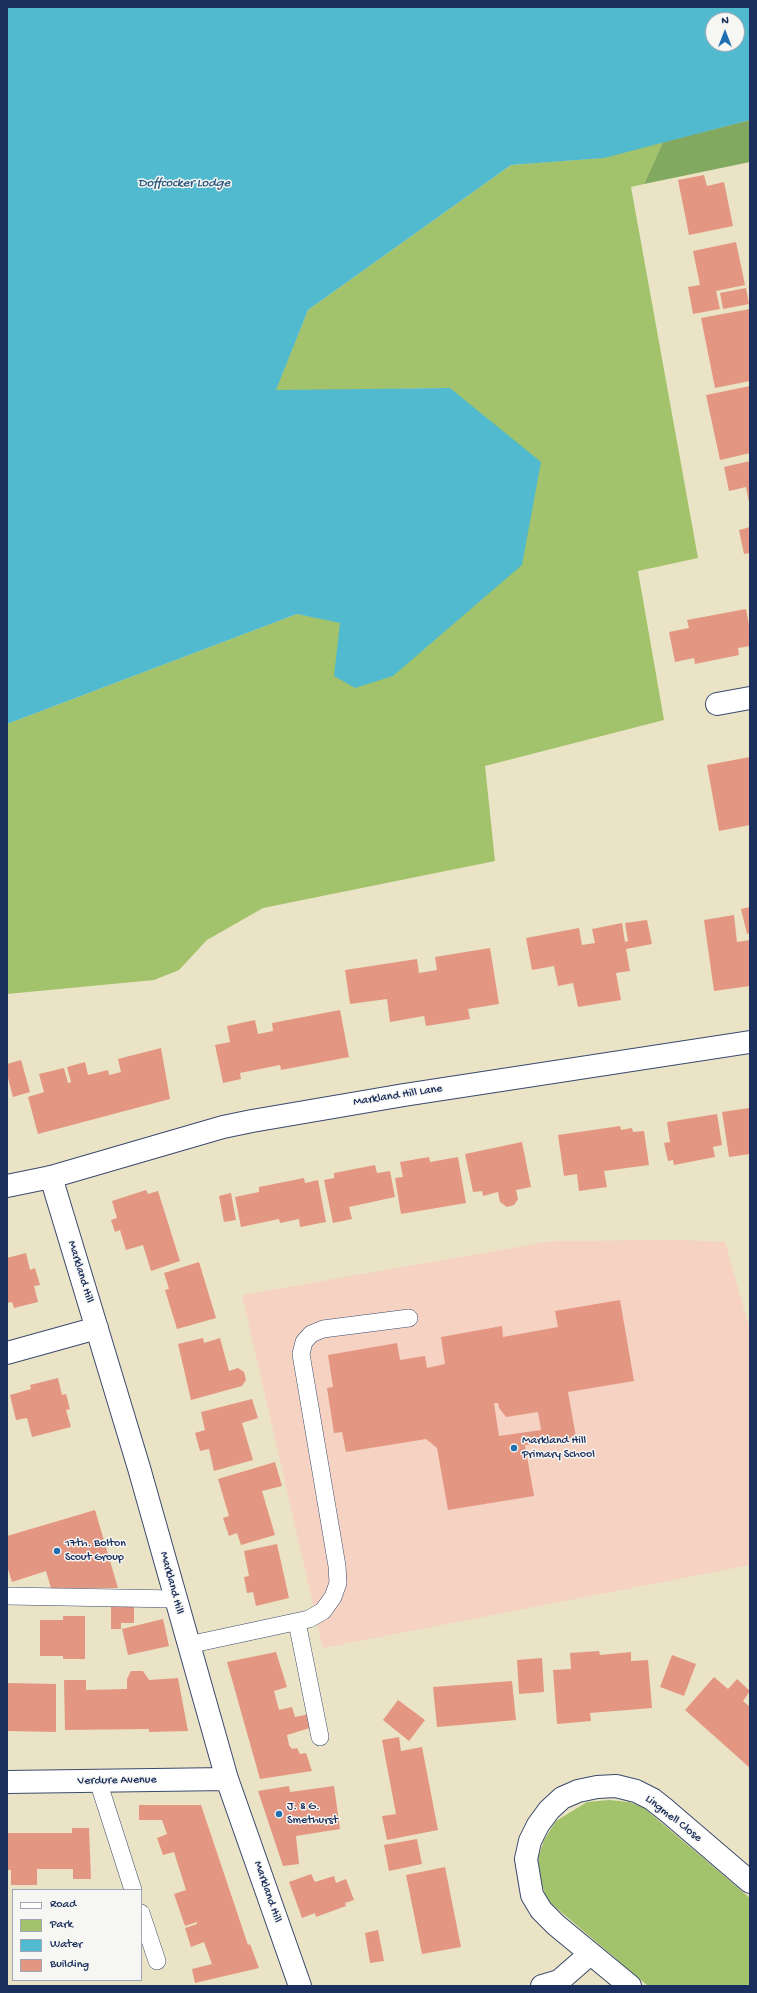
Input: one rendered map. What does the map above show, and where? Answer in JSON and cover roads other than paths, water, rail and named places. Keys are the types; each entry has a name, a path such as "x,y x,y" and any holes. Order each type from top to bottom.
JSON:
{"street":[{"path":"717,704 750,698"},
{"name":"Markland Hill Lane","path":"7,1186 51,1177 252,1121 404,1094 750,1042"},
{"name":"Markland Hill","path":"51,1177 139,1468 227,1779 300,1986"},
{"path":"7,1353 97,1328"},
{"name":"Verdure Avenue","path":"7,1782 227,1779"},
{"name":"Lingmell Close","path":"630,1986 556,1925 542,1910 532,1895 526,1859 530,1841 538,1825 549,1810 562,1798 578,1791 597,1787 616,1786 636,1791 666,1810 750,1882"},
{"path":"542,1986 559,1981 590,1954"}],"lane":[{"path":"188,1645 309,1619 323,1611 333,1598 338,1583 337,1566 301,1354 304,1342 311,1334 323,1330 409,1318"},
{"path":"7,1596 176,1599"},
{"path":"297,1622 320,1737"},
{"path":"98,1781 133,1889"},
{"path":"142,1916 157,1961"}],"water":[{"name":"Doffcocker Lodge","path":"7,7 750,7 750,120 604,158 511,165 308,310 276,390 450,388 541,462 522,565 393,676 355,688 334,676 340,623 297,614 7,724"}],"place":[{"name":"Markland Hill Primary School","path":"514,1448"},
{"name":"17th. Bolton Scout Group","path":"57,1551"},
{"name":"J. & G. Smethurst","path":"279,1814"}]}
